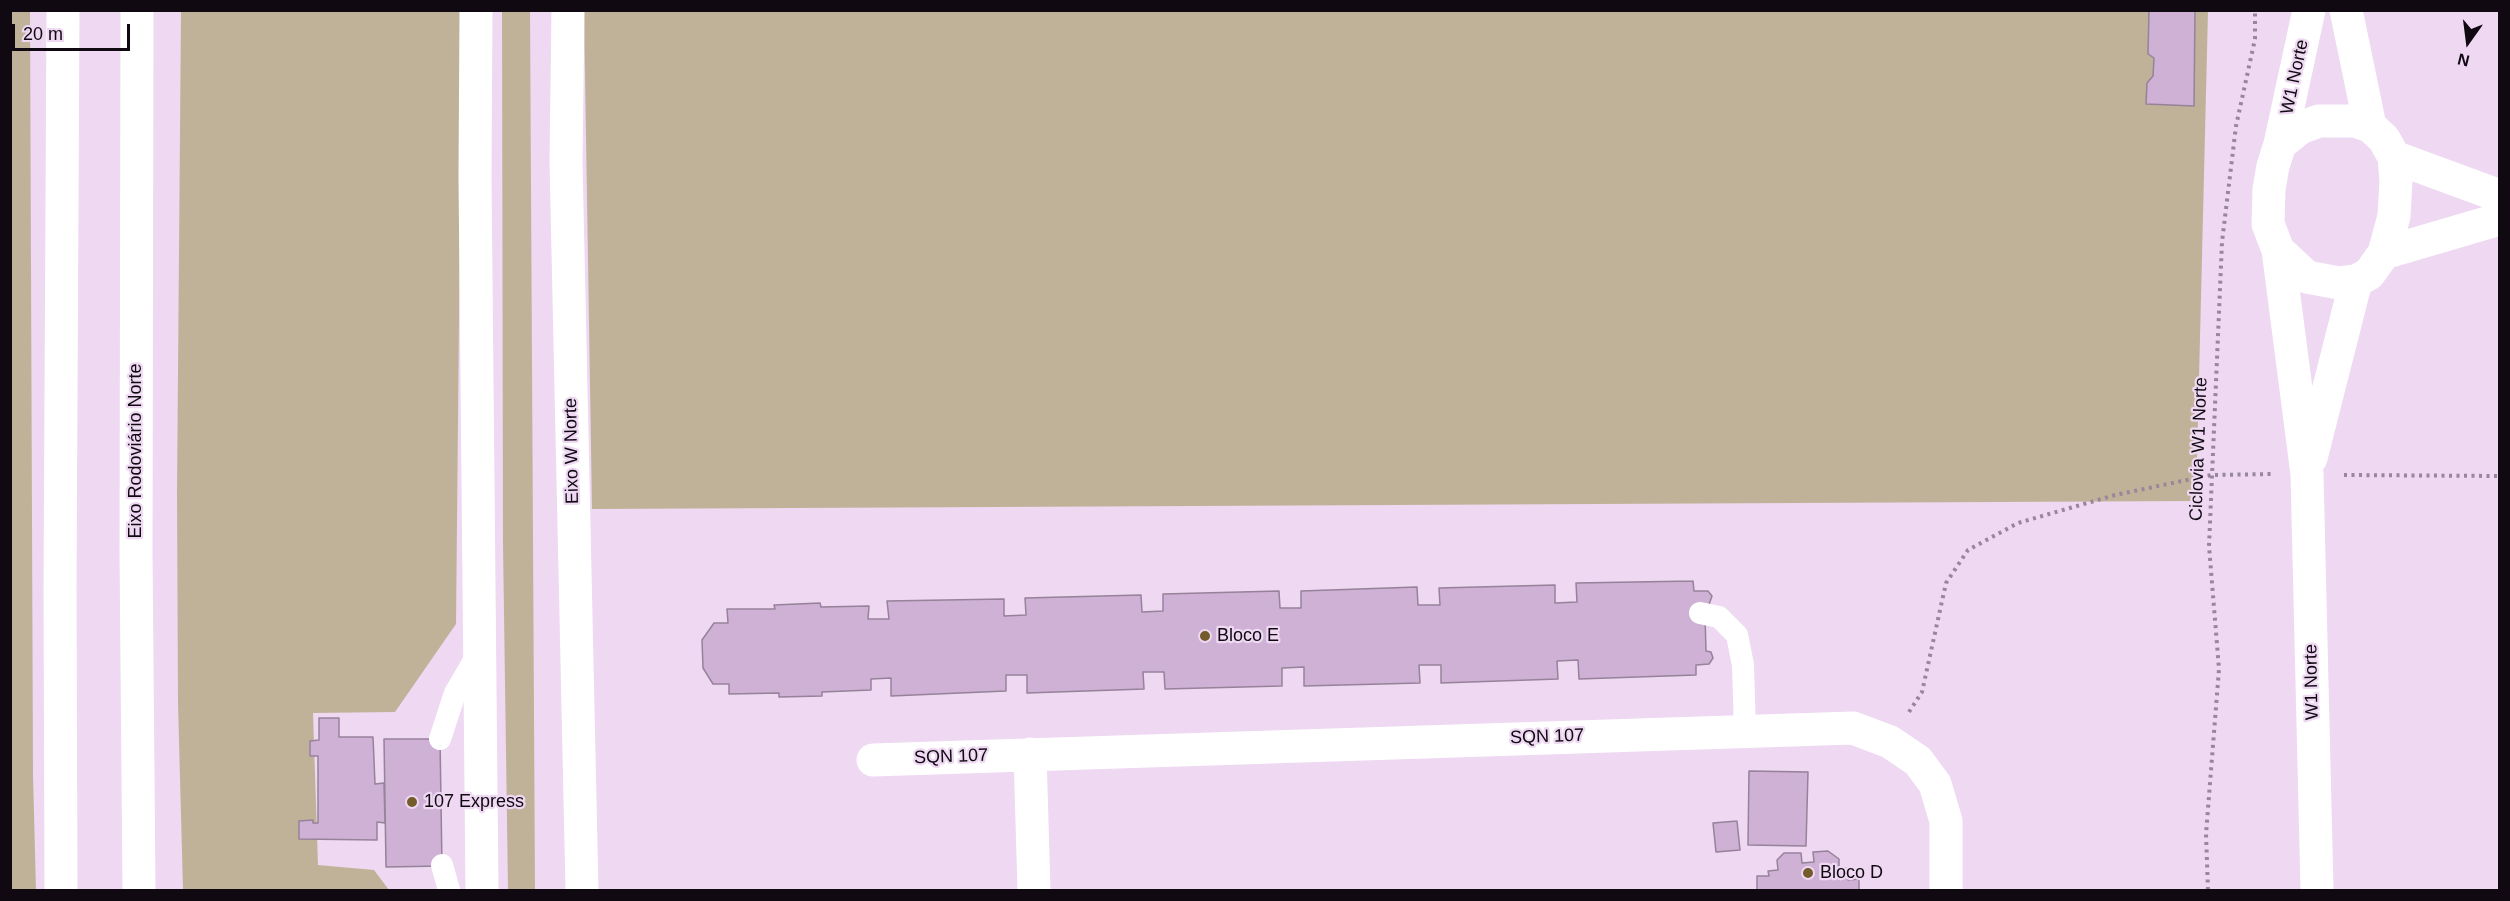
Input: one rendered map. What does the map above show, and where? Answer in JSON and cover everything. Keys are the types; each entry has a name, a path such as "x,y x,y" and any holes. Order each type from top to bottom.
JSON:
{"main road":[{"path":"61,891 63,10"},
{"name":"Eixo Rodoviário Norte","path":"137,10 136,552 139,891"},
{"path":"476,10 475,177 482,891"},
{"name":"Eixo W Norte","path":"568,10 566,161 582,891"},
{"name":"W1 Norte","path":"2280,144 2309,10"},
{"path":"2346,10 2370,126"},
{"path":"2319,121 2355,121 2370,126 2384,139 2394,157 2396,181 2394,216 2384,253 2369,274 2356,281 2339,283 2307,277 2278,250 2268,224 2273,165 2280,144 2300,128 2319,121"},
{"path":"2394,157 2499,196"},
{"path":"2384,253 2499,219"},
{"name":"W1 Norte","path":"2278,250 2307,474 2317,891"},
{"name":"W1 Norte","path":"2307,474 2356,281"},
{"name":"SQN 107","path":"873,760 1853,728 1890,742 1918,761 1935,784 1946,821 1946,891"},
{"path":"1030,754 1034,891"}],"lane":[{"path":"1700,613 1719,617 1737,635 1743,665 1745,731"},
{"path":"440,739 455,693 479,651"},
{"path":"442,865 449,891"}],"path":[{"name":"Ciclovia W1 Norte","path":"2208,891 2206,834 2219,669 2209,546 2222,242 2236,126 2255,39 2255,10"},
{"path":"1890,742 1922,692 1946,583 1968,550 2018,523 2115,495 2211,475 2499,476"}],"shaded area":[{"path":"10,11 30,11 33,776 36,890 10,890"},
{"path":"181,11 462,11 456,624 395,712 313,713 318,865 374,870 389,890 183,890 178,703 177,492"},
{"path":"502,11 530,11 535,890 508,890 503,544"},
{"path":"584,11 2208,11 2196,501 592,509"}],"building":[{"path":"2149,10 2195,10 2194,106 2146,104 2147,83 2153,76 2154,58 2148,54"},
{"name":"Bloco E","path":"1693,581 1694,591 1708,591 1712,596 1705,616 1706,651 1711,652 1713,658 1709,664 1696,665 1696,675 1579,679 1578,660 1557,661 1558,679 1441,683 1441,665 1419,665 1420,683 1304,686 1304,667 1282,668 1282,686 1165,689 1164,672 1143,672 1144,689 1027,693 1027,675 1006,675 1006,691 891,696 891,678 871,679 871,690 822,692 822,696 779,697 779,693 729,694 729,684 713,684 703,668 702,640 714,623 728,623 727,609 775,609 774,605 820,603 821,607 869,606 868,619 889,619 887,601 1004,599 1004,616 1026,615 1025,598 1141,595 1142,612 1163,611 1163,594 1279,591 1280,608 1301,608 1301,591 1417,587 1418,605 1440,605 1439,588 1555,585 1555,603 1577,602 1576,583"},
{"path":"319,718 339,718 339,737 373,737 375,784 384,783 385,823 377,822 377,840 299,839 299,821 313,820 313,823 318,823 318,756 310,756 310,741 319,740"},
{"path":"384,739 440,739 442,866 386,867"},
{"path":"1749,771 1808,772 1806,846 1748,845"},
{"path":"1737,821 1740,850 1716,852 1713,823"},
{"name":"Bloco D","path":"1828,851 1839,859 1839,868 1848,868 1848,880 1859,879 1859,890 1757,890 1757,876 1769,876 1768,871 1778,870 1777,860 1784,853 1801,853 1802,863 1814,862 1813,852"}],"place":[{"name":"Bloco E","path":"1205,636"},
{"name":"107 Express","path":"412,802"},
{"name":"Bloco D","path":"1808,873"}]}
